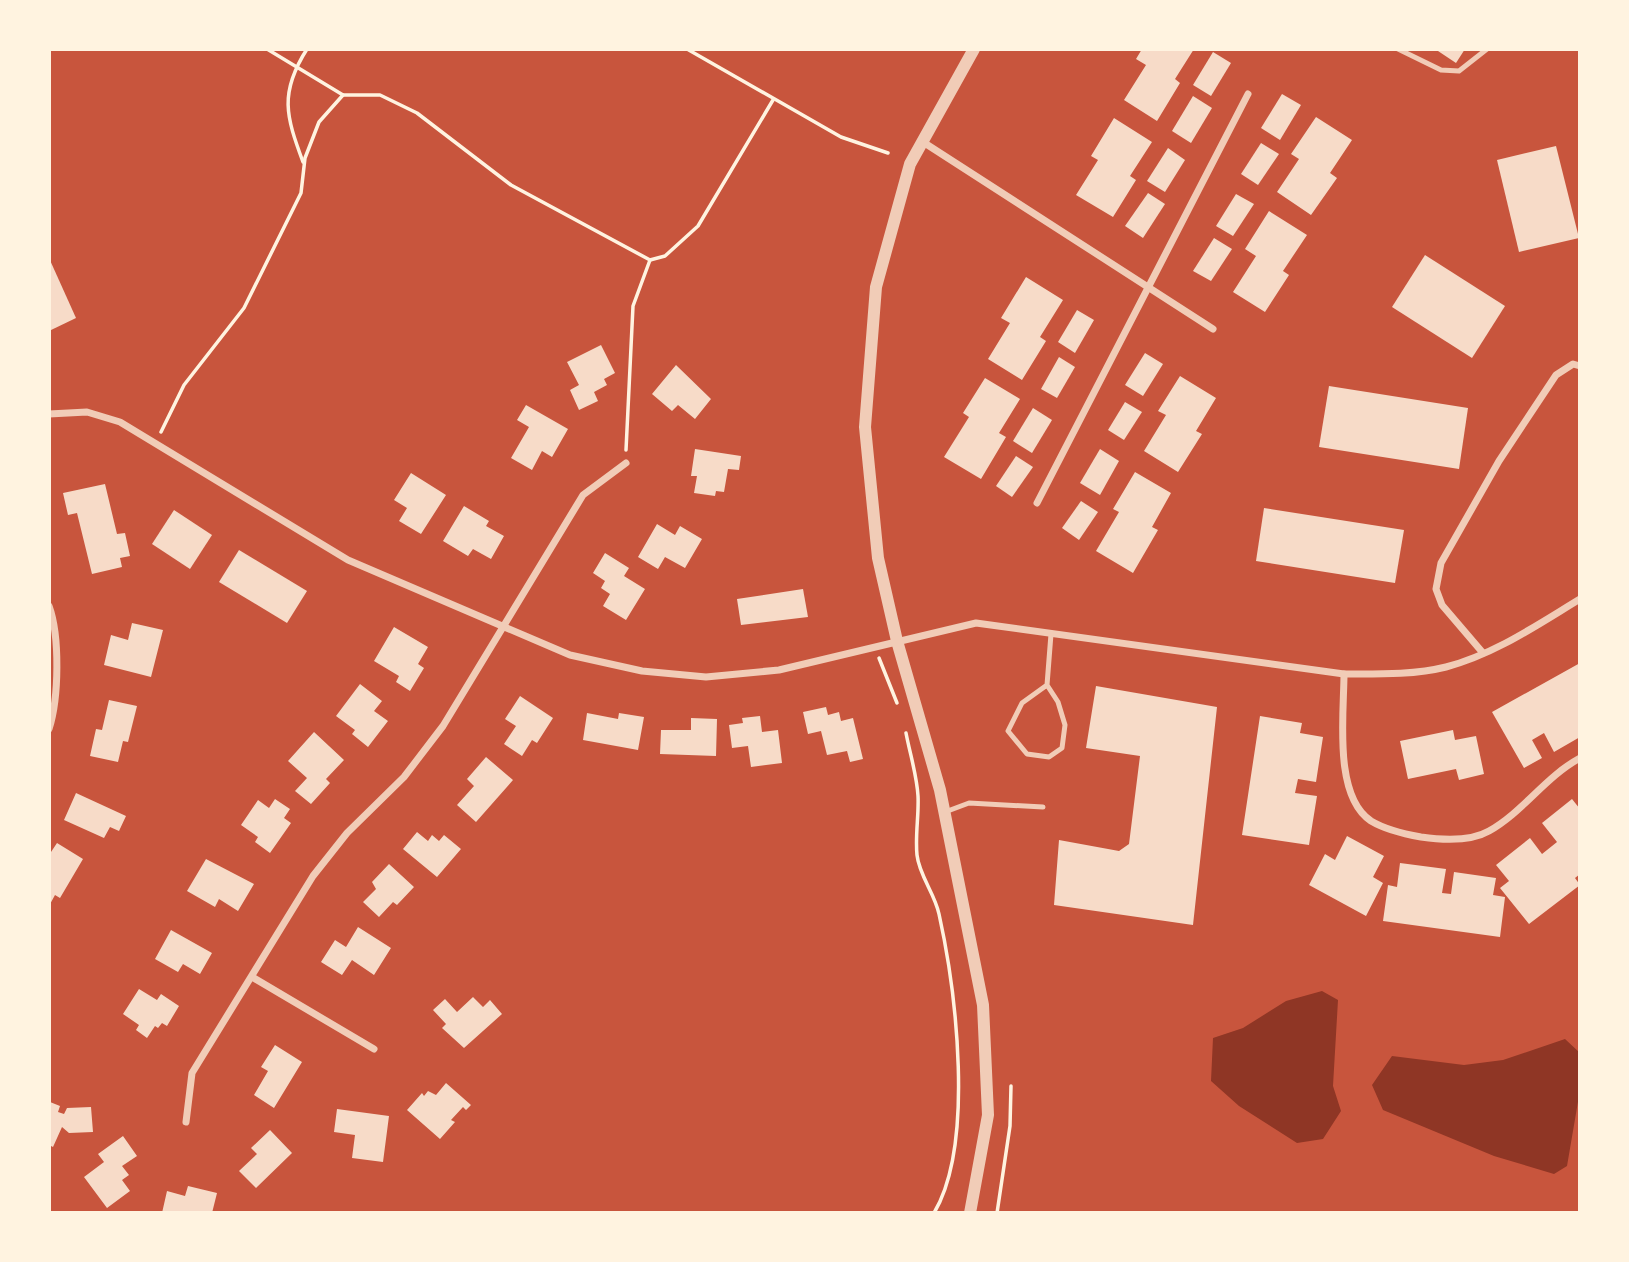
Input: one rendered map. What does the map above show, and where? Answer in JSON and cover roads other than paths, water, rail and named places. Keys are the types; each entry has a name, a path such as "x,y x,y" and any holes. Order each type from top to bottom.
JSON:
{"street":[{"path":"970,1213 988,1115 983,1005 944,812 897,641 878,558 865,426 876,287 911,164 974,49"},
{"path":"1037,503 1248,94"},
{"path":"923,142 1213,329"},
{"path":"1483,653 1442,605 1436,589 1441,564 1499,461 1556,375 1573,364 1580,366"},
{"path":"49,414 87,412 120,422 348,560 397,578 500,627 570,655 642,671 706,677 779,670 976,623 1344,674 1387,674 1446,667 1483,653 1507,643 1580,599"},
{"path":"186,1122 192,1073 313,876 347,833 404,777 443,726 500,627 583,495 626,463"},
{"path":"49,606 56,625 55,672 49,729"},
{"path":"1344,674 1343,749 1352,797 1368,820 1392,831 1424,837 1461,839 1486,833 1510,817 1542,786 1580,758"},
{"path":"252,977 374,1049"}],"lane":[{"path":"1398,49 1441,70 1459,71 1488,49"},
{"path":"1046,685 1022,703 1008,731 1027,754 1049,757 1062,748 1065,725 1058,702 1046,685 1051,634"},
{"path":"944,812 969,803 1043,807"}]}
